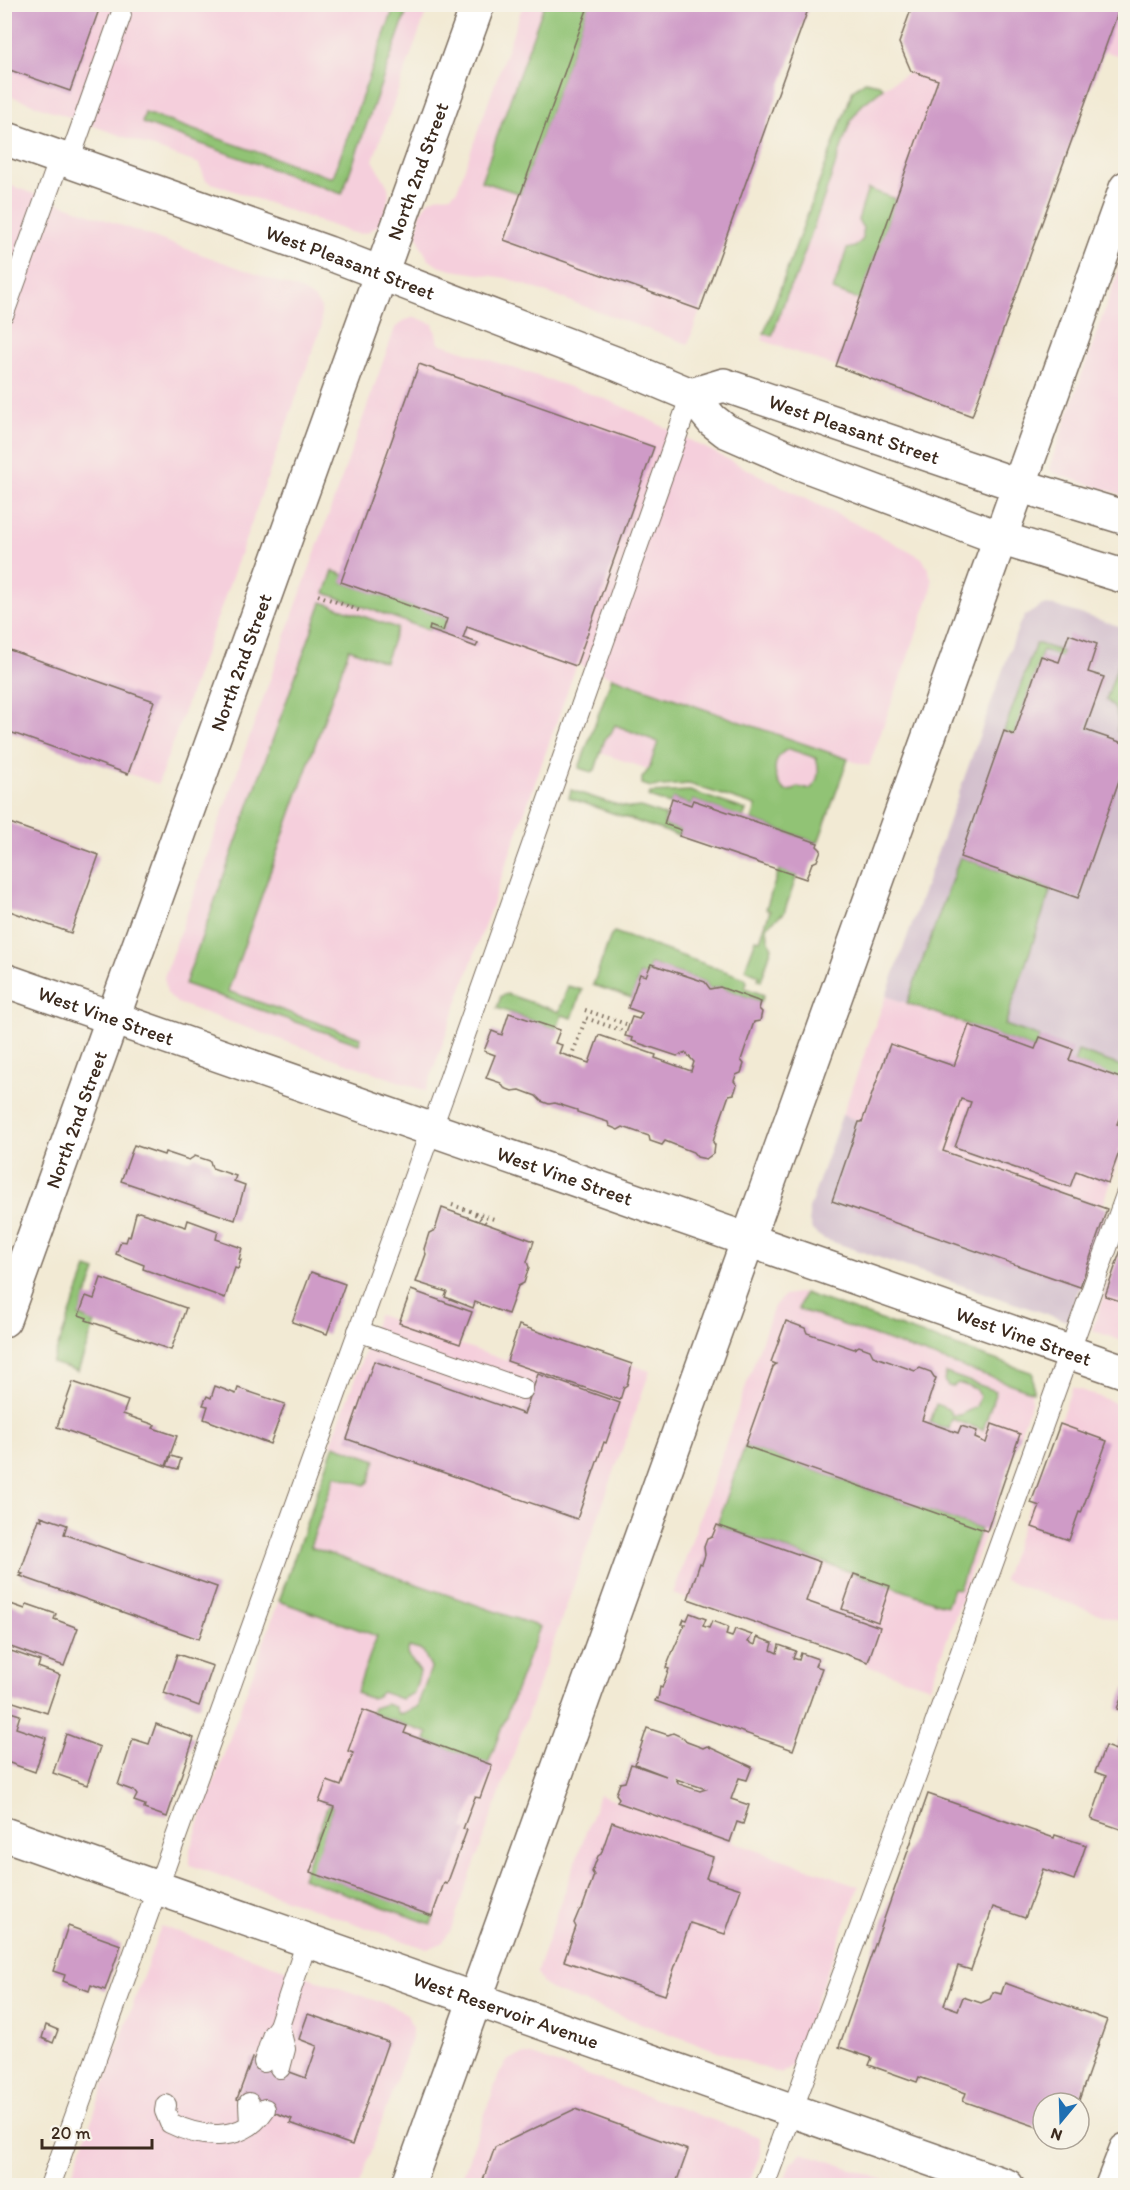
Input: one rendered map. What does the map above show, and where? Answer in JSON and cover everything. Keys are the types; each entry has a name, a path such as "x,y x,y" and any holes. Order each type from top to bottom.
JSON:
{"street":[{"name":"North 2nd Street","path":"4,1320 478,4"},
{"name":"West Pleasant Street","path":"4,138 380,273 616,364 691,395 712,420 726,431 802,464 1000,538 1125,577"},
{"path":"408,2186 1125,188"},
{"name":"West Pleasant Street","path":"691,395 724,385 1018,485 1125,518"},
{"name":"West Vine Street","path":"4,980 1125,1372"},
{"name":"West Reservoir Avenue","path":"4,1834 1007,2186"},
{"path":"1112,2186 1125,2150"}],"lane":[{"path":"4,313 121,15"},
{"path":"50,2186 431,1129 691,395"},
{"path":"764,2186 918,1773 1125,1195"},
{"path":"358,1331 523,1389"},
{"path":"272,2065 285,2049 279,2026 308,1941"},
{"path":"166,2105 165,2111 170,2123 206,2135 220,2136 237,2133 250,2125 257,2106"}],"path":[{"path":"318,596 363,612"},
{"path":"585,1010 629,1025"},
{"path":"571,1057 586,1018 626,1032"},
{"path":"452,1205 494,1220"},
{"path":"472,1212 488,1225"}],"shaded area":[{"path":"4,5 429,5 373,160 388,187 389,195 384,218 380,224 368,232 359,234 350,232 206,181 199,164 5,94"},
{"path":"523,5 810,5 688,344 506,278 438,266 428,259 421,246 417,235 420,214 427,202 436,197 451,195 457,190"},
{"path":"913,5 1125,5 1125,58 1104,51 972,416 762,340 853,90 865,81 879,84 883,88 911,71 899,43"},
{"path":"4,183 303,291 314,298 321,308 321,328 158,784 5,730"},
{"path":"1125,252 1125,496 1053,473 1049,468"},
{"path":"415,317 433,324 439,343 624,407 908,550 922,558 932,580 931,593 869,766 848,760 824,829 586,748 612,677 577,664 426,1091 177,1003 167,993 164,977 395,328 403,321"},
{"path":"1043,605 1055,606 1125,628 1125,1080 886,996 1019,625 1025,616"},
{"path":"886,996 1125,1080 1125,1141 1103,1206 842,1115"},
{"path":"842,1115 1107,1208 1067,1321 824,1239 812,1230 809,1209"},
{"path":"1125,1237 1125,1342 1092,1330"},
{"path":"804,1293 1033,1373 1031,1403 930,1687 867,1666 867,1662 673,1594 774,1306 785,1295"},
{"path":"378,1315 507,1361 519,1325 650,1371 451,1930 442,1943 430,1948 421,1947 190,1865 190,1849 334,1446 331,1444"},
{"path":"1072,1387 1125,1406 1125,1623 1003,1580"},
{"path":"599,1795 859,1886 792,2065 781,2074 552,1991 543,1984 537,1973 539,1965"},
{"path":"161,1926 391,2006 407,2014 412,2036 359,2185 68,2186"},
{"path":"522,2055 532,2055 760,2137 760,2154 749,2185 459,2186 500,2072 508,2060"},
{"path":"802,2152 899,2185 783,2185 790,2164"}],"green space":[{"path":"395,5 409,5 342,194 142,123 145,113 333,177"},
{"path":"544,5 589,5 521,194 481,181"},
{"path":"865,81 879,84 883,88 862,105 851,120 796,277 790,286 772,336 764,333 853,90"},
{"path":"868,189 896,199 860,300 833,290 847,249 855,247 863,239 863,228 858,220"},
{"path":"333,571 344,575 342,582 447,619 443,631 431,626 429,630 325,593"},
{"path":"322,602 397,628 385,662 349,649 228,991 361,1038 359,1044 185,984"},
{"path":"1036,643 1063,652 1061,657 1043,650 1014,735 1004,731"},
{"path":"1121,656 1125,657 1125,734 1117,731 1117,714 1106,700"},
{"path":"612,677 848,759 818,843 752,820 756,806 689,784 651,787 642,784 642,778 649,769 658,742 615,725 605,739 595,770 591,772 579,768","holes":["789,749 816,758 818,775 810,789 797,787 786,791 781,787 775,769 783,752"]},
{"path":"571,790 630,808 641,807 666,816 664,824 681,830 679,836 569,798"},
{"path":"690,791 746,810 743,818 693,800 691,805 673,798 670,804 649,797 650,793"},
{"path":"960,857 1051,889 1005,1025 1040,1037 1035,1049 907,1003"},
{"path":"779,869 797,875 784,913 767,926 768,939 772,947 761,981 758,980 759,975 745,969 756,939 760,940 770,911 766,909"},
{"path":"614,932 745,978 747,982 745,988 764,995 761,1002 720,987 710,989 705,982 651,964 646,976 640,974 632,998 593,985"},
{"path":"568,986 582,990 572,1018 562,1015 556,1029 497,1008 501,996 507,994 559,1012"},
{"path":"1078,1051 1124,1067 1125,1064 1125,1080 1074,1062"},
{"path":"87,1268 96,1271 79,1316 95,1323 78,1371 52,1363"},
{"path":"804,1293 1033,1373 1033,1392 798,1309"},
{"path":"946,1373 996,1391 983,1430 952,1419 949,1429 930,1423 936,1404 948,1409 952,1415 960,1415 976,1407 980,1396 976,1389 958,1383 948,1386 944,1381"},
{"path":"334,1445 376,1460 369,1482 365,1485 335,1475 310,1547 540,1627 488,1764 426,1741 428,1733 371,1713 373,1708 386,1704 395,1707 398,1715 417,1707 431,1668 423,1651 409,1647 407,1654 420,1672 414,1693 401,1699 382,1692 372,1698 367,1697 356,1693 377,1636 279,1601"},
{"path":"745,1446 980,1529 959,1589 953,1588 947,1606 717,1525"},
{"path":"328,1805 334,1807 311,1872 434,1916 431,1924 302,1878"}],"building":[{"path":"4,4 101,4 70,91 4,68"},
{"path":"589,4 810,4 700,310 504,240"},
{"path":"913,4 1121,4 972,416 836,366 938,80 911,71 899,43"},
{"path":"419,364 654,447 576,666 467,627 463,638 478,643 476,647 429,630 430,626 443,631 447,619 341,582"},
{"path":"1069,634 1097,644 1088,672 1104,677 1085,730 1126,744 1126,773 1122,772 1078,898 960,857 1004,731 1014,735 1041,656 1059,662"},
{"path":"4,648 154,701 128,774 4,730"},
{"path":"672,798 691,805 693,800 818,843 817,846 821,850 817,861 812,863 806,879 679,836 681,830 664,824"},
{"path":"4,821 99,855 71,933 4,909"},
{"path":"651,964 705,982 710,989 720,987 761,1002 760,1021 754,1022 741,1060 744,1064 741,1073 736,1075 734,1081 737,1085 734,1094 729,1095 715,1135 714,1153 706,1159 665,1141 662,1145 650,1141 649,1136 623,1127 618,1130 609,1126 608,1122 555,1103 549,1104 520,1090 512,1091 504,1088 501,1083 486,1078 495,1055 484,1051 492,1031 502,1035 509,1013 560,1030 555,1043 562,1045 559,1053 589,1063 599,1035 656,1055 655,1058 691,1071 694,1062 686,1053 677,1056 632,1041 633,1038 625,1036 632,1017 639,1019 642,1013 628,1008 640,974 646,976"},
{"path":"969,1025 1035,1049 1040,1037 1073,1049 1069,1060 1126,1080 1126,1100 1117,1124 1126,1127 1126,1133 1108,1183 1076,1171 1070,1187 955,1147 971,1102 961,1099 943,1151 1107,1209 1080,1287 832,1201 859,1122 862,1122 890,1044 954,1066"},
{"path":"134,1145 189,1160 195,1156 210,1161 212,1168 236,1176 234,1181 245,1185 235,1220 121,1181"},
{"path":"442,1208 534,1241 527,1262 529,1267 524,1283 518,1286 508,1314 475,1302 473,1308 445,1297 447,1292 416,1282 426,1254 424,1249 429,1233 435,1230"},
{"path":"136,1213 186,1227 188,1220 218,1231 216,1239 242,1248 238,1269 235,1268 225,1298 143,1269 144,1265 116,1254 121,1241 126,1242 128,1236 130,1237"},
{"path":"1126,1238 1126,1303 1105,1296"},
{"path":"311,1272 345,1284 327,1334 292,1322"},
{"path":"101,1278 186,1308 171,1350 86,1320 87,1318 79,1315 86,1296 94,1299"},
{"path":"411,1290 472,1312 460,1344 399,1323"},
{"path":"786,1321 805,1328 807,1333 854,1349 859,1346 870,1350 873,1356 915,1371 920,1368 931,1372 936,1378 922,1420 958,1433 961,1426 977,1431 975,1438 986,1443 992,1424 1020,1434 987,1531 745,1446 776,1364 771,1362"},
{"path":"519,1325 632,1364 627,1385 624,1387 620,1400 507,1361"},
{"path":"374,1361 524,1414 538,1374 620,1403 577,1519 347,1439"},
{"path":"73,1382 128,1401 123,1414 155,1425 153,1428 177,1436 166,1466 57,1427"},
{"path":"215,1386 236,1394 238,1388 285,1404 270,1444 204,1419 208,1406 203,1405 207,1396 211,1398"},
{"path":"1060,1424 1107,1441 1069,1540 1032,1527 1040,1506 1031,1503"},
{"path":"171,1456 181,1459 178,1469 167,1466"},
{"path":"41,1516 67,1525 64,1534 217,1587 199,1639 20,1576 23,1574 20,1573 39,1519 42,1520"},
{"path":"717,1525 820,1562 806,1601 880,1627 868,1662 688,1599 705,1555 704,1547 707,1539 712,1537"},
{"path":"854,1574 890,1586 878,1622 842,1609"},
{"path":"5,1602 25,1609 27,1604 56,1614 54,1619 78,1628 64,1666 5,1645"},
{"path":"690,1613 706,1619 703,1626 709,1628 712,1621 728,1627 726,1635 732,1637 735,1629 752,1635 748,1642 755,1645 757,1637 773,1643 771,1650 777,1653 779,1645 796,1651 793,1658 799,1660 801,1653 818,1659 815,1666 822,1668 793,1750 655,1701 656,1698 658,1699 660,1687 662,1688 669,1669 666,1668 685,1624 682,1624"},
{"path":"11,1651 40,1661 38,1667 60,1675 47,1713 4,1699 4,1655 8,1656"},
{"path":"177,1654 213,1666 199,1706 164,1693"},
{"path":"1126,1688 1126,1712 1117,1709"},
{"path":"4,1710 20,1715 16,1728 46,1738 35,1772 4,1761"},
{"path":"363,1710 407,1726 404,1733 492,1765 480,1798 475,1797 463,1829 467,1830 447,1884 444,1883 432,1916 310,1872 334,1807 319,1802 327,1781 341,1786 353,1753 348,1751"},
{"path":"156,1724 194,1738 167,1817 144,1809 145,1805 134,1801 137,1795 134,1791 118,1785 133,1739 149,1744"},
{"path":"1125,1724 1126,1831 1091,1819 1106,1776 1095,1772 1105,1746 1116,1750"},
{"path":"647,1728 668,1735 673,1733 687,1742 703,1748 707,1746 752,1767 747,1780 739,1778 731,1799 749,1805 743,1824 737,1822 730,1842 617,1802 619,1798 616,1794 620,1783 625,1782 631,1764 666,1776 635,1764","holes":["676,1779 706,1789 700,1791 679,1784"]},
{"path":"66,1734 100,1747 87,1785 53,1773"},
{"path":"928,1794 1054,1838 1055,1835 1086,1845 1074,1880 1043,1869 1025,1918 993,1907 971,1970 958,1966 944,2005 958,2010 963,1997 981,2003 990,1999 993,1992 1001,1994 1005,1983 1107,2020 1082,2091 1031,2091 1031,2125 963,2101 966,2093 919,2077 917,2082 869,2065 872,2058 839,2047"},
{"path":"612,1822 713,1857 706,1878 741,1889 725,1934 690,1923 665,1995 564,1961 576,1927 574,1923 582,1909 594,1875 592,1872"},
{"path":"68,1926 121,1945 105,1990 91,1985 89,1991 63,1981 65,1975 53,1971"},
{"path":"308,2014 388,2042 352,2145 290,2123 292,2119 237,2099 252,2058 306,2078 317,2046 299,2039"},
{"path":"46,2025 58,2030 53,2043 42,2038"},
{"path":"575,2109 688,2150 675,2186 481,2186 495,2147"}]}
